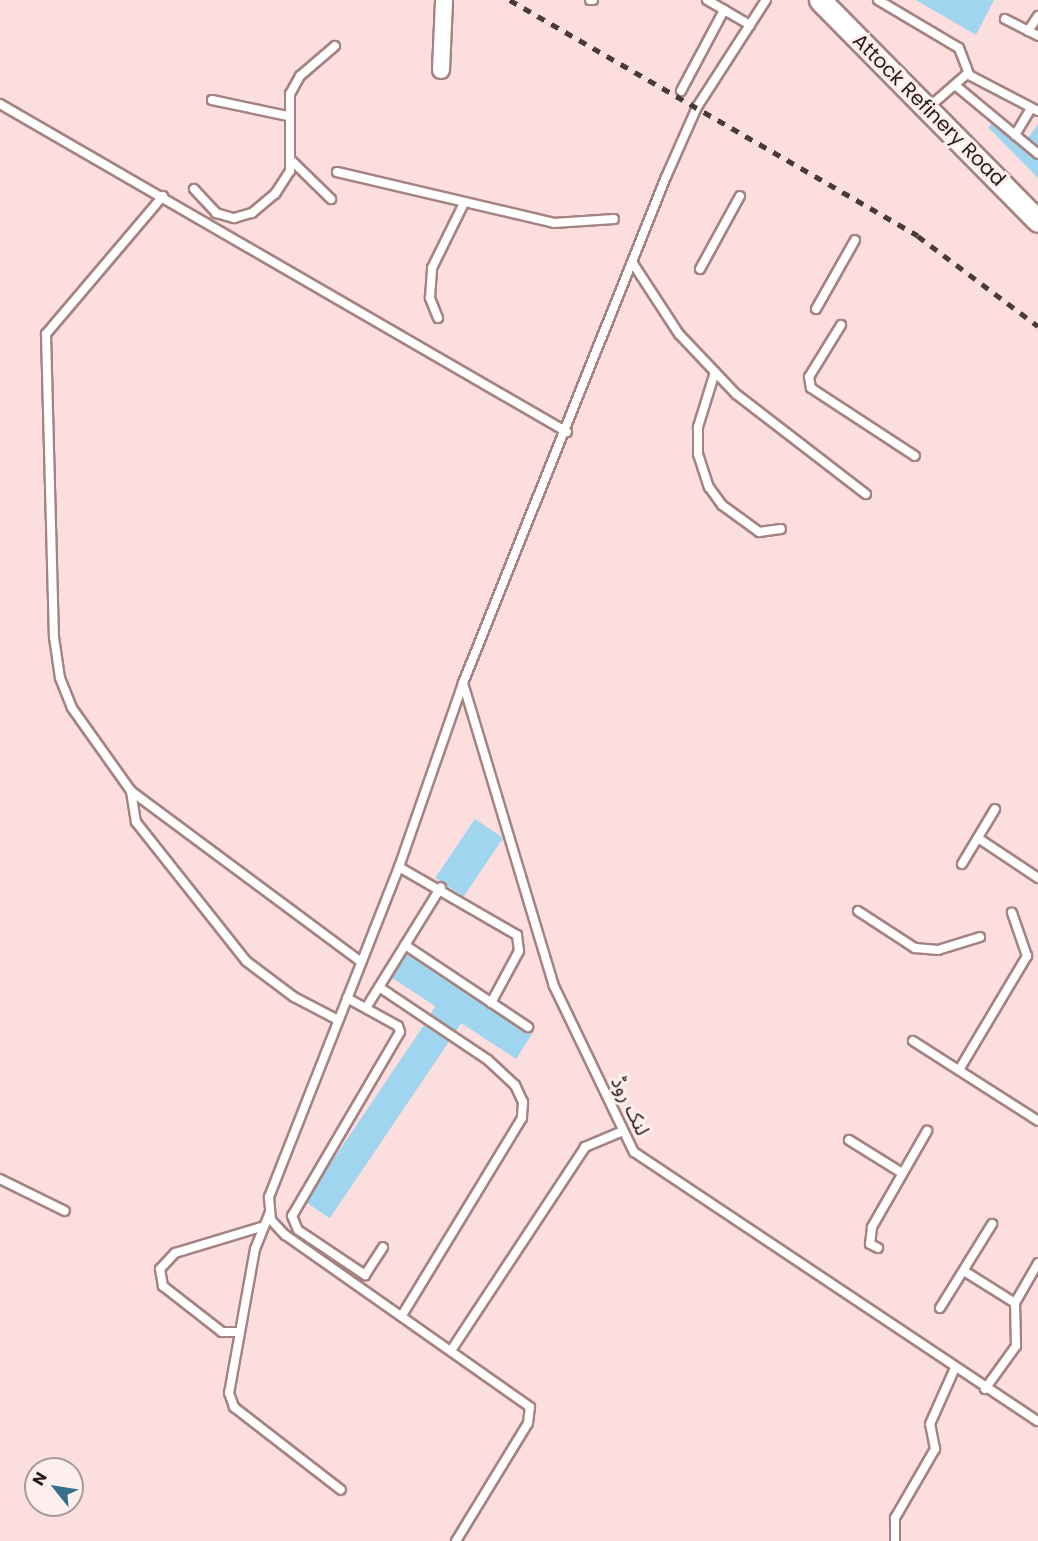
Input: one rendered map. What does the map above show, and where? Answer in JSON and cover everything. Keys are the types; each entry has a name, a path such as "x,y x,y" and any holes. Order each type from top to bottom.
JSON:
{"street":[{"path":"441,70 444,0"},
{"name":"Attock Refinery Road","path":"820,0 1038,221"}],"lane":[{"path":"707,0 750,25"},
{"path":"341,1490 234,1407 229,1393 261,1227 270,1211 278,1167 399,867 464,683 567,432 632,262 697,107 766,0"},
{"path":"878,0 958,48 969,74 1035,109 1015,135"},
{"path":"681,91 724,10"},
{"path":"1028,31 1038,16"},
{"path":"1005,19 1038,36"},
{"path":"194,189 216,213 243,217 275,194 291,160 288,116 290,94 300,76 335,46"},
{"path":"927,108 969,74"},
{"path":"955,85 1038,154"},
{"path":"212,100 288,116"},
{"path":"0,104 163,196 567,432"},
{"path":"291,160 331,199"},
{"path":"337,172 463,205 554,223 614,219"},
{"path":"163,196 46,334 54,637 60,678 72,708 131,791 361,962"},
{"path":"700,269 740,196"},
{"path":"438,318 430,298 432,268 463,205"},
{"path":"816,309 855,240"},
{"path":"632,262 679,334 715,372 866,494"},
{"path":"841,325 808,377 811,388 915,456"},
{"path":"715,372 699,427 698,454 709,487 722,505 759,532 781,529"},
{"name":"لنک روڈ","path":"464,683 554,986 623,1131 652,1168 954,1370 1038,1421"},
{"path":"131,791 136,822 246,961 294,997 338,1020"},
{"path":"962,864 995,809"},
{"path":"978,838 1038,878"},
{"path":"399,867 441,887 519,939 515,962 491,1003"},
{"path":"366,1008 441,887"},
{"path":"858,911 915,948 938,950 980,937"},
{"path":"959,1070 1028,956 1012,913"},
{"path":"405,945 528,1027"},
{"path":"380,987 488,1060 523,1102 522,1118 402,1315"},
{"path":"347,998 398,1026 400,1032 292,1216 298,1230 365,1275 383,1247"},
{"path":"913,1041 1038,1121"},
{"path":"452,1349 585,1147 623,1131"},
{"path":"878,1248 870,1244 872,1227 927,1131"},
{"path":"849,1140 903,1173"},
{"path":"0,1179 65,1211"},
{"path":"270,1211 285,1235 524,1400 531,1415 456,1541"},
{"path":"940,1308 992,1224"},
{"path":"240,1332 222,1332 163,1286 160,1269 175,1253 261,1227"},
{"path":"985,1389 1016,1346 1015,1303 1038,1263"},
{"path":"964,1271 1015,1303"},
{"path":"895,1541 895,1518 935,1449 930,1424 954,1370"}],"building":[{"path":"916,0 994,0 976,35"},
{"path":"992,124 1038,160 1038,178 988,127"},
{"path":"1038,124 1038,146 1028,138"},
{"path":"475,819 503,838 463,897 435,878"},
{"path":"407,954 532,1034 516,1059 461,1023 456,1031 431,1014 435,1006 392,978"},
{"path":"424,1025 449,1042 330,1218 305,1202"}],"railway":[{"path":"510,0 918,236 1038,326"}]}
